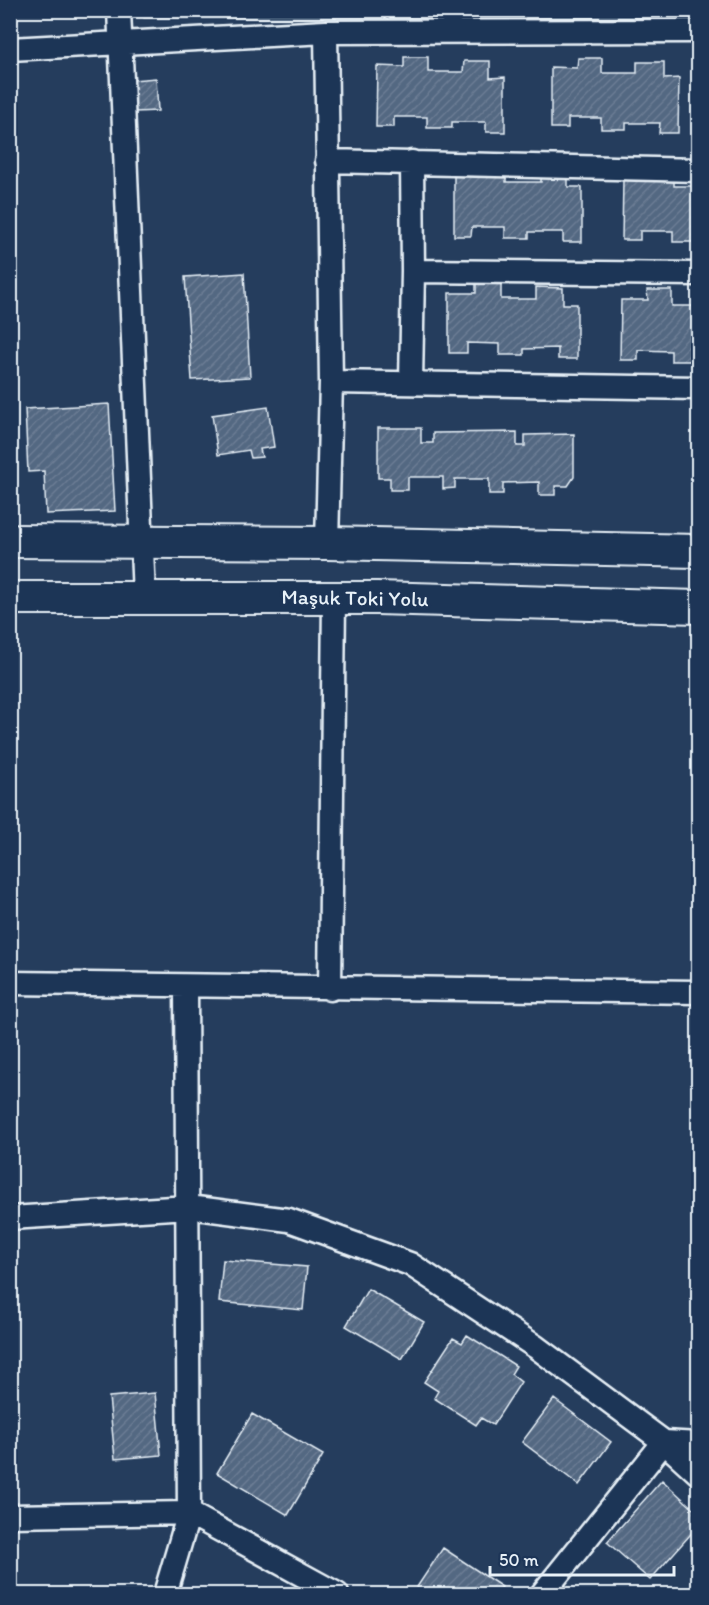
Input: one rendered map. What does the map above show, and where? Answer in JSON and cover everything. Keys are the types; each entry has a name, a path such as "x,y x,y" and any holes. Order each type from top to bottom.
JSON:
{"main road":[{"path":"10,541 141,540 699,551"},
{"name":"Maşuk Toki Yolu","path":"10,598 144,596 334,598 699,607"}],"street":[{"path":"119,10 144,596"},
{"path":"10,49 326,32 699,31"},
{"path":"326,32 331,382 327,543"},
{"path":"327,161 699,170"},
{"path":"411,383 412,162"},
{"path":"413,271 699,274"},
{"path":"331,382 699,388"},
{"path":"330,989 334,598"},
{"path":"10,983 330,989 699,992"},
{"path":"165,1594 189,1513 186,986"},
{"path":"10,1218 189,1207 289,1220 410,1264 536,1347 664,1442 699,1473"},
{"path":"664,1442 699,1444"},
{"path":"542,1594 664,1442"},
{"path":"10,1516 189,1513 337,1594"}],"green space":[{"path":"698,10 698,18 144,18 143,11"}],"building":[{"path":"404,57 428,57 428,72 463,72 464,61 490,61 490,78 505,77 505,132 486,132 486,122 452,122 452,128 427,128 427,117 394,117 394,127 376,127 377,66 404,67"},
{"path":"578,58 602,58 602,73 637,73 637,62 664,62 664,79 679,78 678,133 659,133 660,123 626,123 626,129 601,129 601,118 568,118 568,128 551,128 551,67 577,68"},
{"path":"156,78 158,111 135,112 133,80"},
{"path":"481,166 506,166 506,182 541,182 541,171 568,171 568,187 582,187 582,242 563,242 563,232 529,232 529,238 505,238 505,227 472,227 471,236 454,236 454,176 481,176"},
{"path":"649,170 674,170 674,186 698,186 698,242 673,242 673,231 640,231 640,240 622,240 623,180 650,180"},
{"path":"244,273 250,377 192,380 185,277"},
{"path":"476,283 501,283 501,299 536,299 536,287 563,288 563,304 577,304 577,359 558,359 558,348 524,349 524,355 500,355 500,344 467,343 467,353 449,353 449,293 476,293"},
{"path":"647,290 672,290 672,306 698,306 696,361 671,361 671,351 638,350 638,360 620,360 621,300 648,300"},
{"path":"109,404 115,511 46,514 44,471 28,472 25,409"},
{"path":"268,407 274,447 260,449 262,457 251,458 249,450 218,455 212,415"},
{"path":"378,428 421,428 421,443 433,443 433,433 517,432 517,446 525,446 525,435 574,434 574,477 568,486 555,486 555,495 539,495 539,482 503,483 503,494 489,494 489,479 455,479 455,488 443,489 443,477 408,477 408,490 390,490 390,478 378,478"},
{"path":"223,1260 307,1267 303,1310 219,1302"},
{"path":"368,1289 424,1322 402,1359 346,1326"},
{"path":"467,1335 516,1366 511,1374 521,1382 493,1425 481,1418 476,1425 434,1398 438,1391 424,1382 453,1338 462,1343"},
{"path":"155,1393 161,1455 115,1459 109,1397"},
{"path":"554,1399 611,1442 579,1485 522,1442"},
{"path":"252,1414 323,1455 288,1515 217,1473"},
{"path":"662,1480 698,1513 698,1526 650,1580 607,1542"},
{"path":"443,1548 502,1587 497,1594 413,1593"}]}
